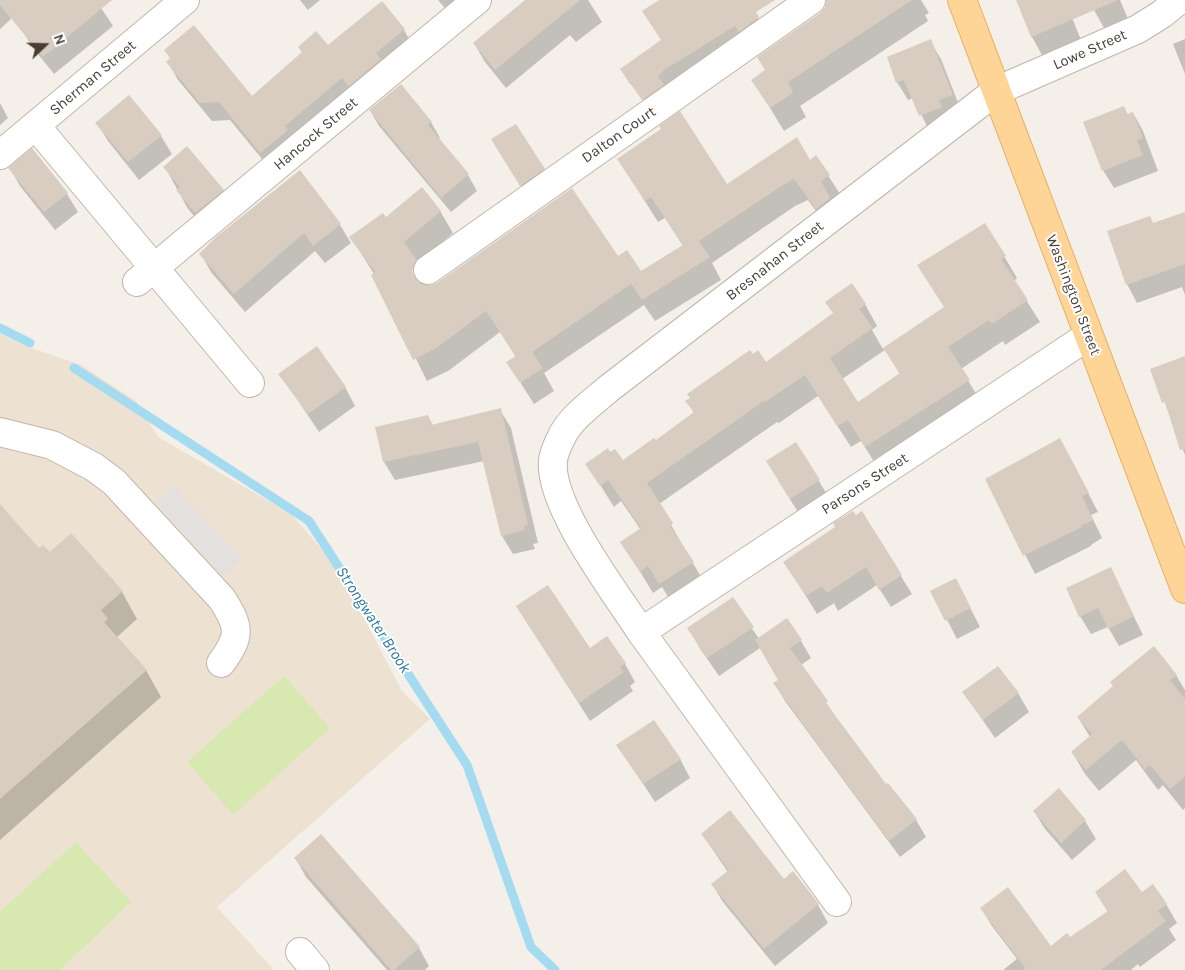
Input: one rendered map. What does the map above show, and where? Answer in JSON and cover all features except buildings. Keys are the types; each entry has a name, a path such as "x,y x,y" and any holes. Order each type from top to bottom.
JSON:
{"main road":[{"name":"Washington Street","path":"962,0 1185,589"}],"street":[{"name":"Sherman Street","path":"0,155 186,0"},
{"name":"Hancock Street","path":"146,275 477,0"},
{"name":"Dalton Court","path":"428,270 810,0"},
{"name":"Lowe Street","path":"996,91 1138,29 1162,14 1179,0"},
{"name":"Bresnahan Street","path":"641,632 578,536 558,493 553,460 561,437 580,413 608,389 996,91"},
{"path":"36,126 146,275 250,383"},
{"name":"Parsons Street","path":"641,632 1088,336"},
{"path":"0,432 52,445 74,455 114,482 222,599 230,612 236,627 235,644 221,663"},
{"path":"641,632 837,902"}],"shaded area":[{"path":"0,334 23,345 81,365 136,401 158,437 291,514 337,567 402,691 430,719 217,907 272,970 0,970"},
{"path":"174,486 242,559 223,576 156,503"}],"green space":[{"path":"284,676 330,728 233,815 187,762"},
{"path":"76,842 131,902 60,970 0,970 0,912"}],"waterway":[{"name":"Strongwater Brook","path":"0,328 30,343"},
{"name":"Strongwater Brook","path":"74,368 309,521 467,765 531,947 555,970"}]}
